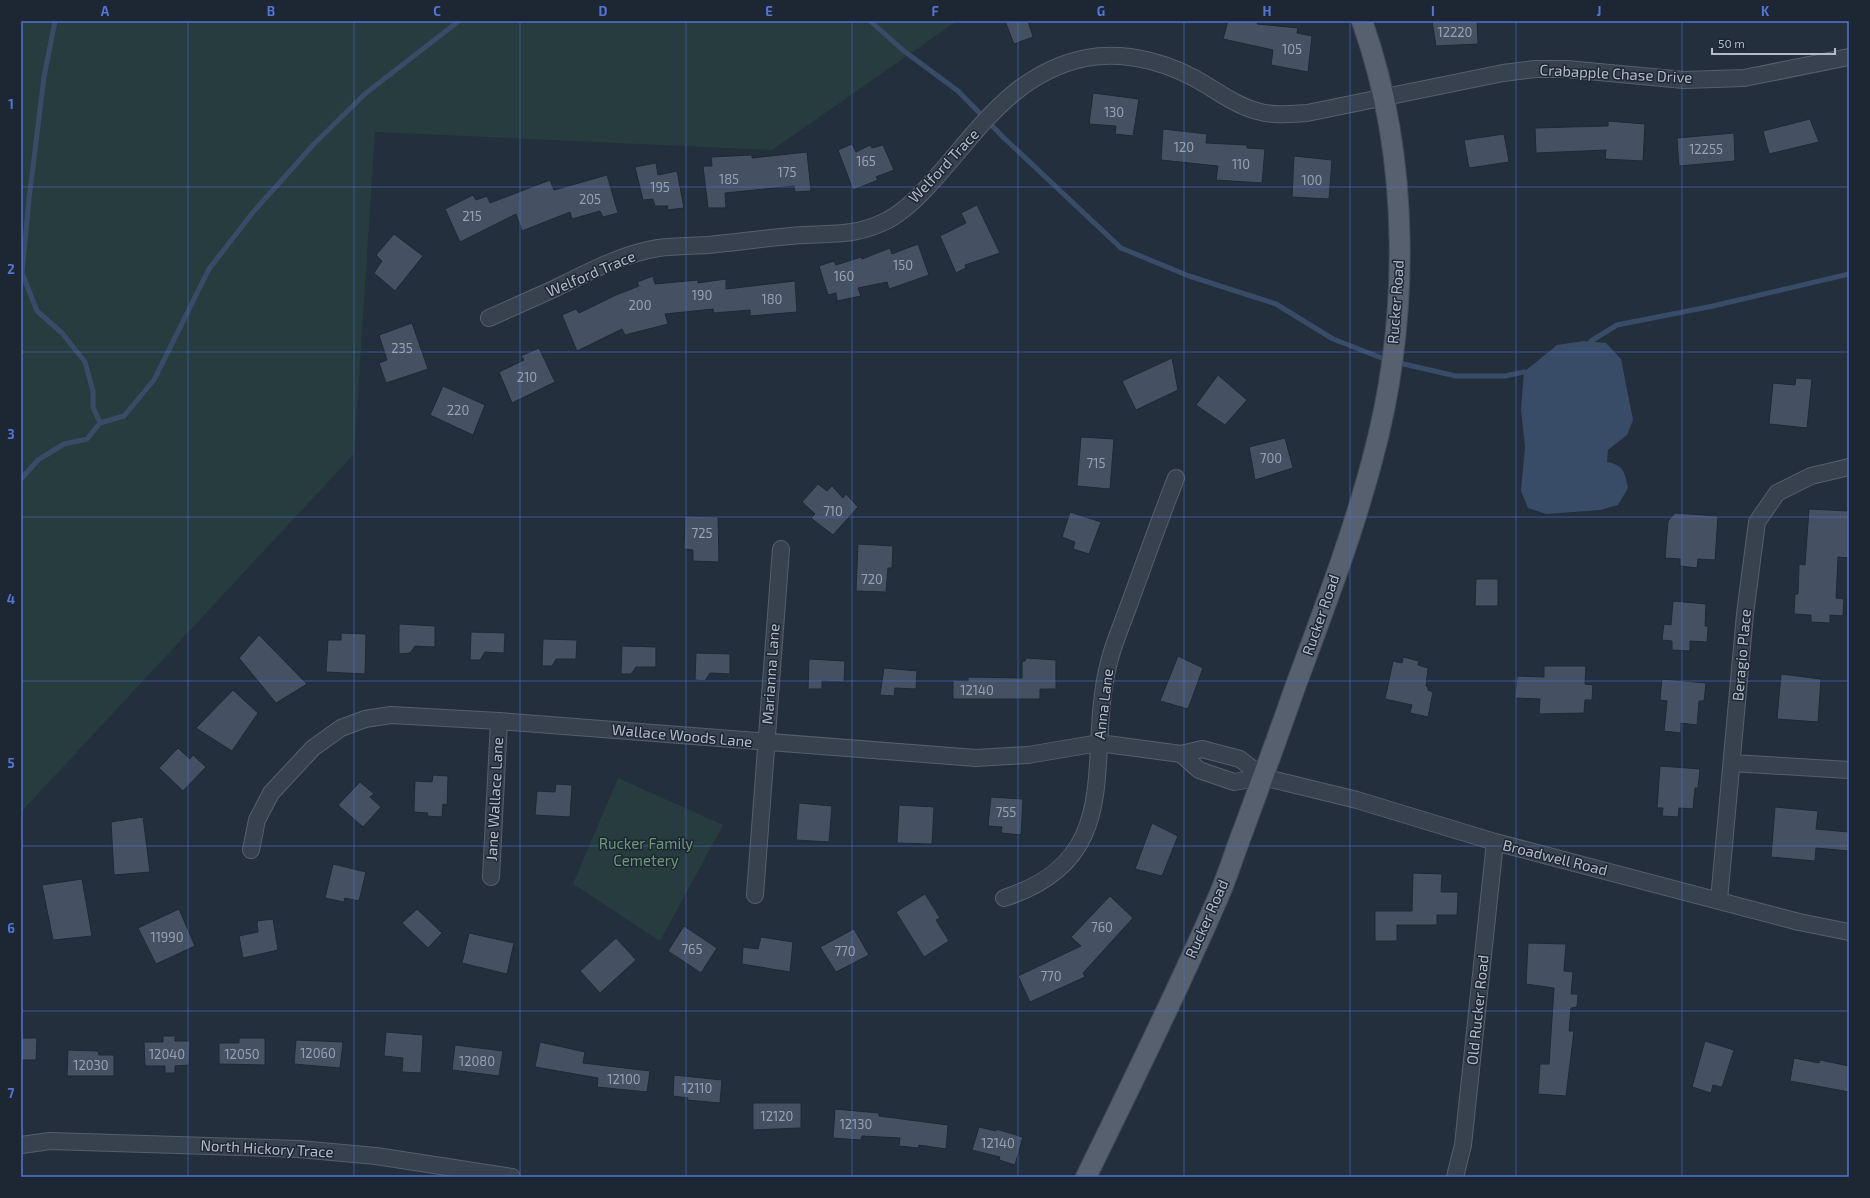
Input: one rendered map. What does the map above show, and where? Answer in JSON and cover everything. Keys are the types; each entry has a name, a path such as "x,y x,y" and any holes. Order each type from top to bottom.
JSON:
{"main road":[{"name":"Rucker Road","path":"1086,1177 1218,897 1263,777 1356,512 1372,462 1391,366 1400,266 1396,177 1384,97 1379,72 1362,21"}],"street":[{"name":"Welford Trace","path":"489,318 595,269 632,254 680,246 804,235 844,235 868,229 890,219 910,205 1002,102 1020,86 1041,74 1064,64 1087,58 1112,56 1136,58 1160,64 1183,72 1225,97 1258,112 1283,114 1307,113 1384,97"},
{"name":"Crabapple Chase Drive","path":"1384,97 1503,73 1535,69 1588,70 1684,80 1736,78 1779,72 1849,57"},
{"name":"Beragio Place","path":"1719,900 1745,614 1757,522 1777,493 1811,476 1849,467"},
{"name":"Anna Lane","path":"1004,898 1024,892 1046,880 1065,864 1080,844 1089,825 1095,805 1102,694 1109,661 1176,478"},
{"name":"Marianna Lane","path":"755,895 781,549"},
{"name":"Wallace Woods Lane","path":"251,850 257,820 271,793 313,748 341,728 365,719 391,715 499,721 766,743 976,758 1028,755 1099,743 1181,754 1202,749 1240,759 1263,777"},
{"name":"Jane Wallace Lane","path":"491,877 499,721"},
{"path":"1181,754 1199,770 1234,782 1263,777"},
{"path":"1732,763 1849,770"},
{"name":"Broadwell Road","path":"1263,777 1357,800 1495,842 1799,922 1849,932"},
{"name":"Old Rucker Road","path":"1455,1177 1462,1145 1495,842"},
{"name":"North Hickory Trace","path":"21,1145 50,1141 299,1149 376,1156 512,1177"}],"green space":[{"path":"21,21 957,21 772,150 375,132 354,454 21,812"},
{"name":"Rucker Family Cemetery","path":"618,778 723,825 660,941 573,884"}],"water":[{"path":"1584,341 1606,343 1621,359 1633,420 1627,435 1608,450 1607,462 1617,465 1623,470 1628,488 1618,505 1600,510 1546,514 1528,508 1521,491 1525,447 1521,409 1524,372 1557,345"}],"building":[{"path":"1005,21 1028,21 1033,37 1014,44"},
{"path":"1228,21 1258,21 1257,24 1298,28 1297,33 1312,36 1308,72 1271,65 1273,50 1223,39"},
{"path":"1432,21 1477,21 1478,44 1436,46"},
{"path":"1093,93 1139,99 1133,136 1115,134 1116,126 1089,124"},
{"path":"1810,119 1819,142 1769,154 1763,131"},
{"path":"1608,121 1645,124 1643,161 1605,159 1606,150 1536,153 1535,128 1608,126"},
{"path":"1163,129 1207,134 1206,143 1247,145 1247,148 1265,149 1262,183 1216,180 1218,166 1161,160"},
{"path":"1734,133 1735,161 1679,166 1677,138"},
{"path":"1504,134 1509,162 1469,168 1464,140"},
{"path":"852,144 856,152 870,145 872,148 883,145 894,170 876,177 878,180 853,190 838,150"},
{"path":"807,152 811,191 795,192 794,186 725,193 726,208 708,208 703,166 712,166 711,157 752,155 752,158"},
{"path":"1294,156 1332,160 1329,199 1292,197"},
{"path":"656,163 658,175 677,171 684,208 667,210 668,206 655,206 653,199 643,200 635,167"},
{"path":"607,175 618,213 603,217 600,211 572,219 570,212 522,231 516,214 460,242 445,209 473,195 476,200 487,196 490,203 550,180 554,190"},
{"path":"977,205 1000,253 965,265 966,268 956,273 940,236 966,223 961,213"},
{"path":"394,234 423,256 395,291 374,273 382,261 376,255"},
{"path":"918,244 929,275 889,289 887,282 858,288 861,296 837,301 836,293 828,295 819,266 834,261 836,265 861,257 862,259 890,248 892,254"},
{"path":"653,276 655,284 698,280 698,283 726,279 726,289 795,281 797,312 750,316 750,310 714,313 713,309 665,314 668,324 625,335 622,329 577,351 562,315 576,309 579,313 616,295 639,286 637,282"},
{"path":"412,323 428,369 386,383 379,363 387,360 379,335"},
{"path":"539,348 555,382 512,403 499,372 524,360 521,356"},
{"path":"1172,358 1178,390 1136,410 1122,381"},
{"path":"1218,375 1247,400 1225,425 1196,405"},
{"path":"1796,378 1812,379 1807,428 1769,424 1773,383 1795,385"},
{"path":"443,386 485,405 473,435 430,415"},
{"path":"1081,437 1114,439 1110,489 1077,486"},
{"path":"1285,438 1293,468 1255,480 1249,447"},
{"path":"818,484 827,491 832,486 843,498 846,494 858,507 833,535 811,518 815,514 802,502"},
{"path":"1809,509 1849,511 1849,558 1838,557 1836,598 1844,599 1843,616 1830,615 1830,623 1811,622 1811,615 1794,614 1795,594 1798,594 1799,564 1805,565"},
{"path":"1070,512 1101,522 1089,554 1073,549 1075,542 1062,537"},
{"path":"1675,513 1718,516 1715,560 1698,559 1697,568 1680,566 1680,559 1665,558 1668,521"},
{"path":"685,516 718,517 719,562 693,561 693,550 684,549"},
{"path":"858,544 893,546 892,568 888,568 886,592 856,591"},
{"path":"1476,579 1498,579 1498,606 1475,606"},
{"path":"1673,601 1706,604 1705,626 1708,626 1707,642 1690,641 1690,651 1672,650 1672,641 1662,640 1664,624 1671,625"},
{"path":"399,624 435,626 435,647 415,646 410,653 399,654"},
{"path":"471,632 505,633 504,653 485,652 480,660 470,660"},
{"path":"341,633 366,634 365,674 326,672 328,640 341,640"},
{"path":"259,635 307,684 276,703 239,658"},
{"path":"543,639 577,640 576,659 556,659 552,666 542,666"},
{"path":"622,646 656,647 656,667 636,667 631,674 621,674"},
{"path":"696,653 730,654 730,674 710,673 705,681 695,680"},
{"path":"1178,656 1203,668 1188,709 1160,701"},
{"path":"1403,657 1419,661 1418,665 1428,668 1426,686 1428,687 1428,690 1433,692 1428,717 1410,713 1412,705 1385,699 1393,661 1402,663"},
{"path":"1026,658 1056,660 1056,689 1040,689 1040,699 953,699 953,680 968,681 968,677 1022,678 1022,662 1025,661"},
{"path":"809,659 845,661 844,682 822,681 822,689 808,689"},
{"path":"1544,666 1586,666 1585,684 1593,685 1592,700 1585,700 1584,713 1539,714 1540,699 1515,698 1517,676 1544,677"},
{"path":"884,668 917,671 916,689 895,688 894,696 880,695"},
{"path":"1781,674 1821,679 1818,722 1777,719"},
{"path":"1662,679 1706,683 1704,701 1699,701 1697,725 1681,723 1681,733 1664,731 1667,701 1660,700"},
{"path":"233,690 258,713 232,751 196,728"},
{"path":"178,748 190,759 193,755 206,767 183,791 159,768"},
{"path":"1660,766 1700,769 1698,788 1695,788 1693,809 1679,808 1678,817 1662,816 1663,808 1657,808"},
{"path":"433,775 448,776 447,805 443,804 442,817 427,816 428,813 414,812 415,781 432,782"},
{"path":"360,782 374,794 370,797 381,807 363,827 338,805"},
{"path":"556,784 572,785 570,817 535,815 537,791 555,792"},
{"path":"991,797 1023,799 1021,835 1001,833 1002,827 988,826"},
{"path":"799,803 832,806 829,842 796,840"},
{"path":"899,805 934,807 932,844 897,843"},
{"path":"1775,807 1818,811 1816,829 1849,832 1849,851 1816,848 1815,861 1771,857"},
{"path":"143,817 150,872 114,875 111,822"},
{"path":"1152,823 1178,836 1162,876 1135,869"},
{"path":"333,864 366,872 359,901 345,898 344,902 325,898"},
{"path":"1413,873 1442,874 1441,892 1458,892 1457,915 1437,915 1437,925 1397,925 1397,941 1375,941 1375,911 1412,911"},
{"path":"82,879 92,936 53,940 42,885"},
{"path":"925,894 940,918 936,920 949,941 924,957 896,912"},
{"path":"1110,896 1133,918 1083,973 1085,977 1030,1002 1018,976 1081,946 1071,937"},
{"path":"179,909 195,946 156,964 138,928"},
{"path":"417,909 442,933 428,948 402,923"},
{"path":"273,919 278,950 243,958 239,936 258,932 257,921"},
{"path":"684,926 717,948 701,973 668,951"},
{"path":"854,929 869,955 836,972 820,947"},
{"path":"469,933 514,943 507,974 462,963"},
{"path":"761,937 793,942 790,972 742,964 743,947 758,949"},
{"path":"616,938 636,960 600,993 580,971"},
{"path":"1528,943 1566,944 1564,971 1573,972 1571,994 1578,994 1577,1007 1571,1008 1569,1031 1574,1031 1566,1096 1538,1094 1540,1064 1549,1064 1554,988 1526,984"},
{"path":"386,1032 423,1035 421,1073 402,1072 403,1058 384,1056"},
{"path":"163,1036 175,1036 175,1041 190,1041 189,1065 175,1066 175,1073 165,1073 165,1066 145,1066 144,1042 163,1042"},
{"path":"21,1038 37,1038 36,1060 21,1060"},
{"path":"239,1038 265,1038 265,1065 219,1064 219,1043 239,1043"},
{"path":"296,1040 343,1042 340,1068 294,1064"},
{"path":"1705,1041 1734,1050 1722,1087 1713,1085 1711,1093 1692,1087"},
{"path":"540,1042 585,1052 583,1063 650,1071 647,1092 597,1087 598,1078 535,1067"},
{"path":"455,1045 503,1051 499,1076 452,1070"},
{"path":"68,1050 98,1051 99,1055 114,1055 114,1076 67,1076"},
{"path":"1794,1058 1819,1063 1820,1060 1849,1066 1849,1092 1790,1081"},
{"path":"674,1075 722,1080 720,1103 687,1100 688,1098 673,1096"},
{"path":"753,1103 801,1103 801,1128 753,1130"},
{"path":"835,1109 879,1113 879,1116 948,1125 946,1149 919,1145 918,1148 899,1146 900,1138 862,1136 861,1140 833,1138"},
{"path":"979,1127 996,1131 996,1129 1023,1137 1015,1165 999,1160 1000,1157 972,1150"}],"waterway":[{"path":"55,21 44,77 29,199 22,273 37,311 62,333 85,362 93,391 93,407 100,423"},
{"path":"21,479 38,460 64,444 87,439 100,423 124,416 154,380 209,269 254,211 314,144 366,93 459,21"},
{"path":"870,21 904,51 958,91 1003,137 1121,248 1189,276 1276,304 1333,339 1387,360"},
{"path":"1591,341 1617,325 1713,306 1849,274"},
{"path":"1395,362 1456,376 1505,376 1524,372"}]}
